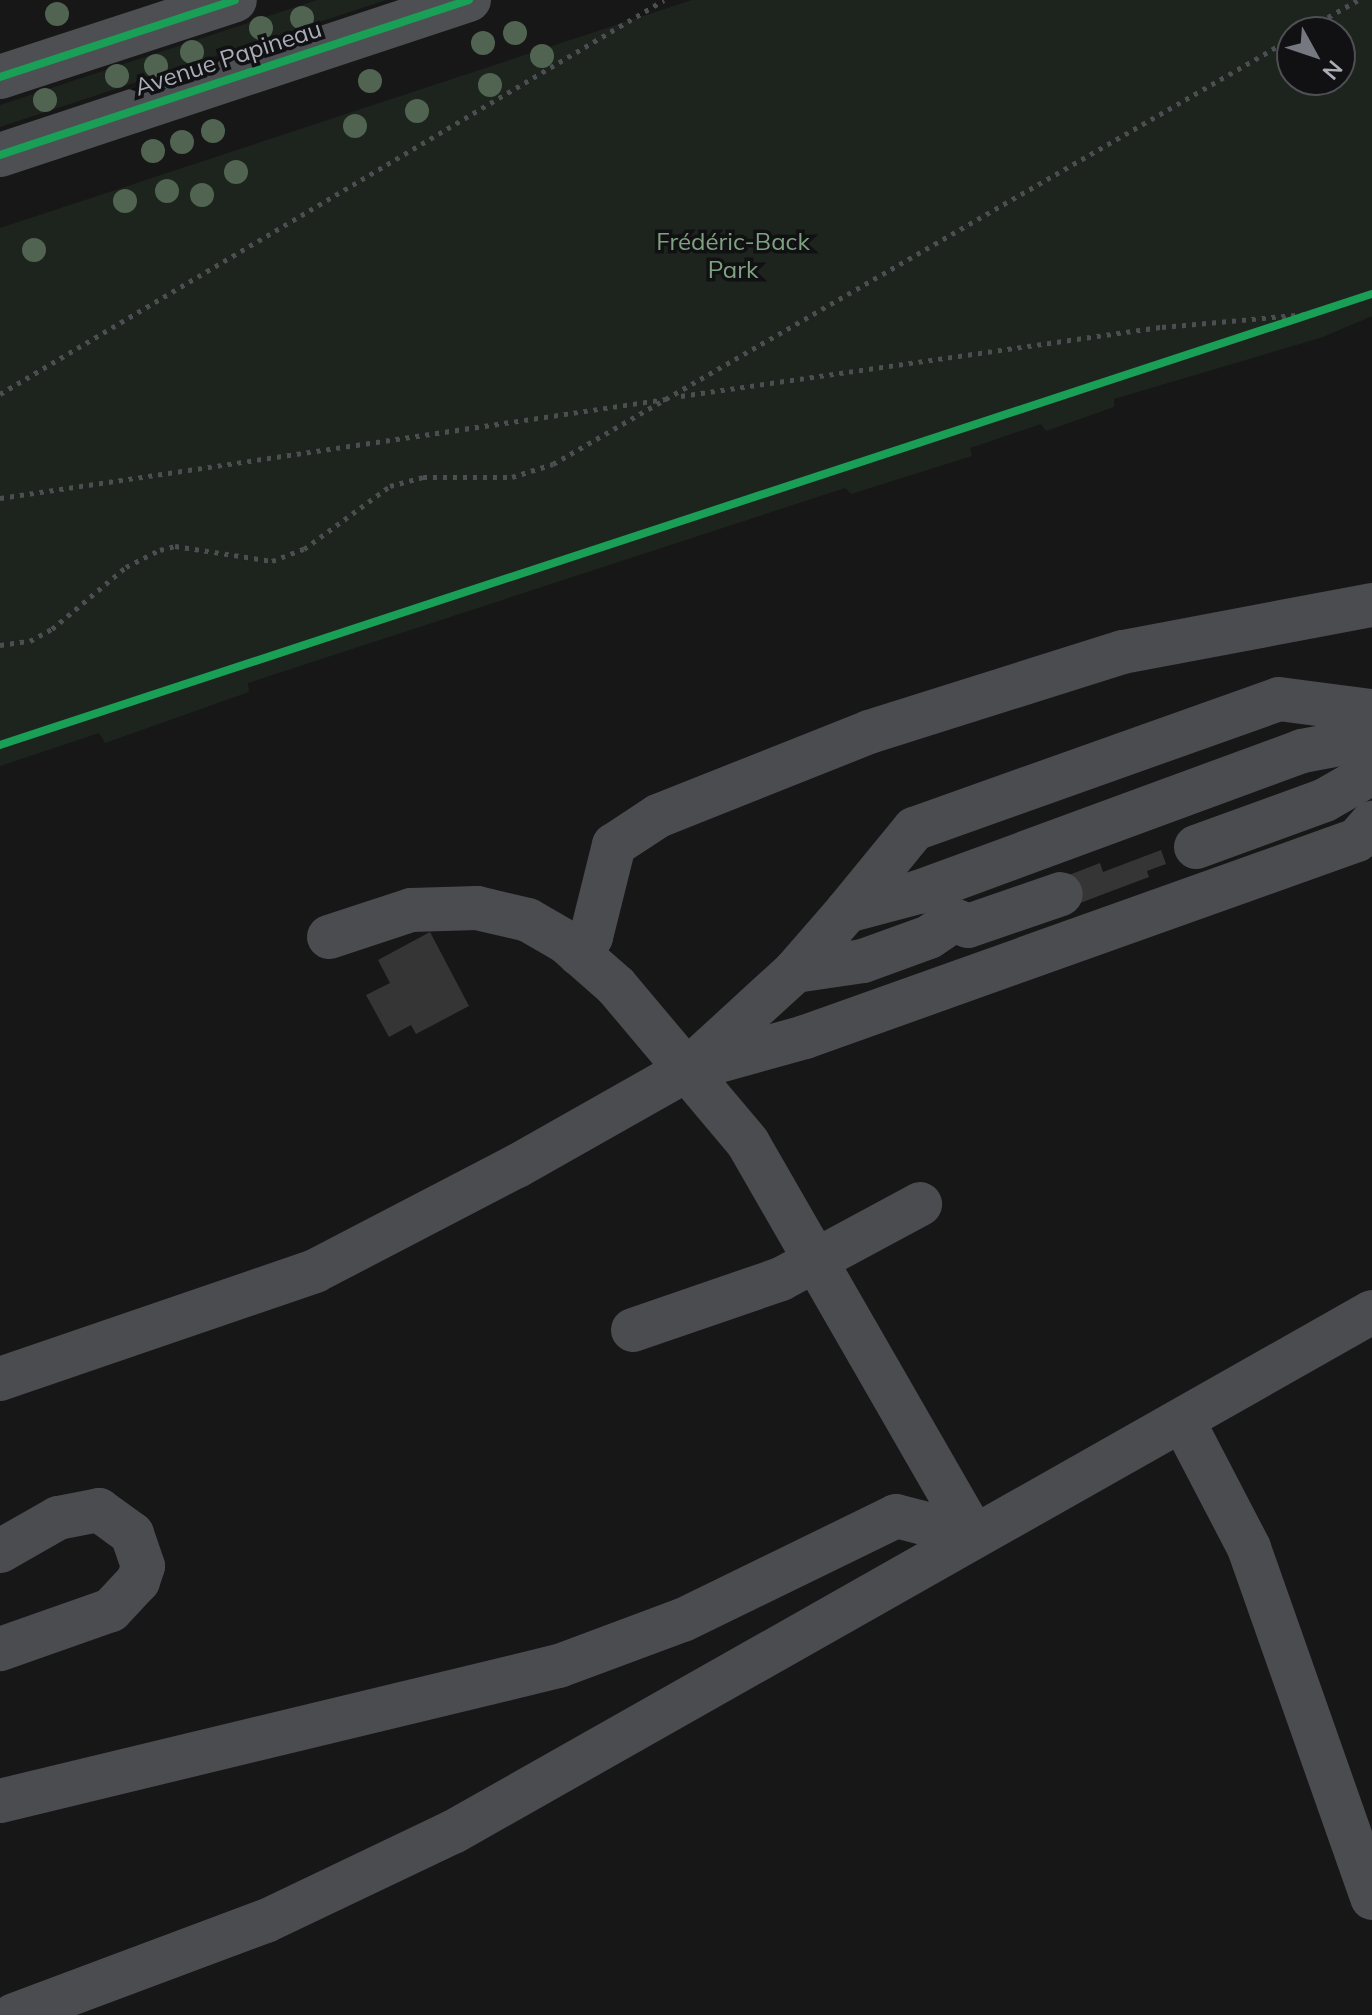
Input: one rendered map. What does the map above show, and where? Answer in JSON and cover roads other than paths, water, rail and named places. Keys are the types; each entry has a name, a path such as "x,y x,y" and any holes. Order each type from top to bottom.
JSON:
{"main road":[{"path":"0,77 235,0"},
{"name":"Avenue Papineau","path":"0,155 469,0"}],"lane":[{"path":"579,954 591,937 614,845 658,816 869,732 1123,652 1372,605"},
{"path":"687,1070 795,971 914,829 1279,699 1372,711"},
{"path":"847,911 919,892 1302,751 1372,738"},
{"path":"1196,847 1325,800 1372,773"},
{"path":"0,1379 315,1271 687,1070 805,1037 1357,840 1372,823"},
{"path":"795,971 863,961 929,937 954,920 968,926 1061,894"},
{"path":"329,937 411,910 477,908 528,920 579,954 616,986 748,1143 974,1536"},
{"path":"633,1330 819,1262 920,1204"},
{"path":"14,2015 266,1921 453,1832 1372,1312"},
{"path":"1183,1421 1249,1548 1372,1898"},
{"path":"0,1551 58,1518 99,1510 132,1534 143,1566 126,1597 101,1616 0,1649"},
{"path":"0,1801 559,1666 683,1620 879,1521 915,1518 974,1536"}],"park label":[{"name":"Frédéric-Back Park","path":"733,256"}]}
